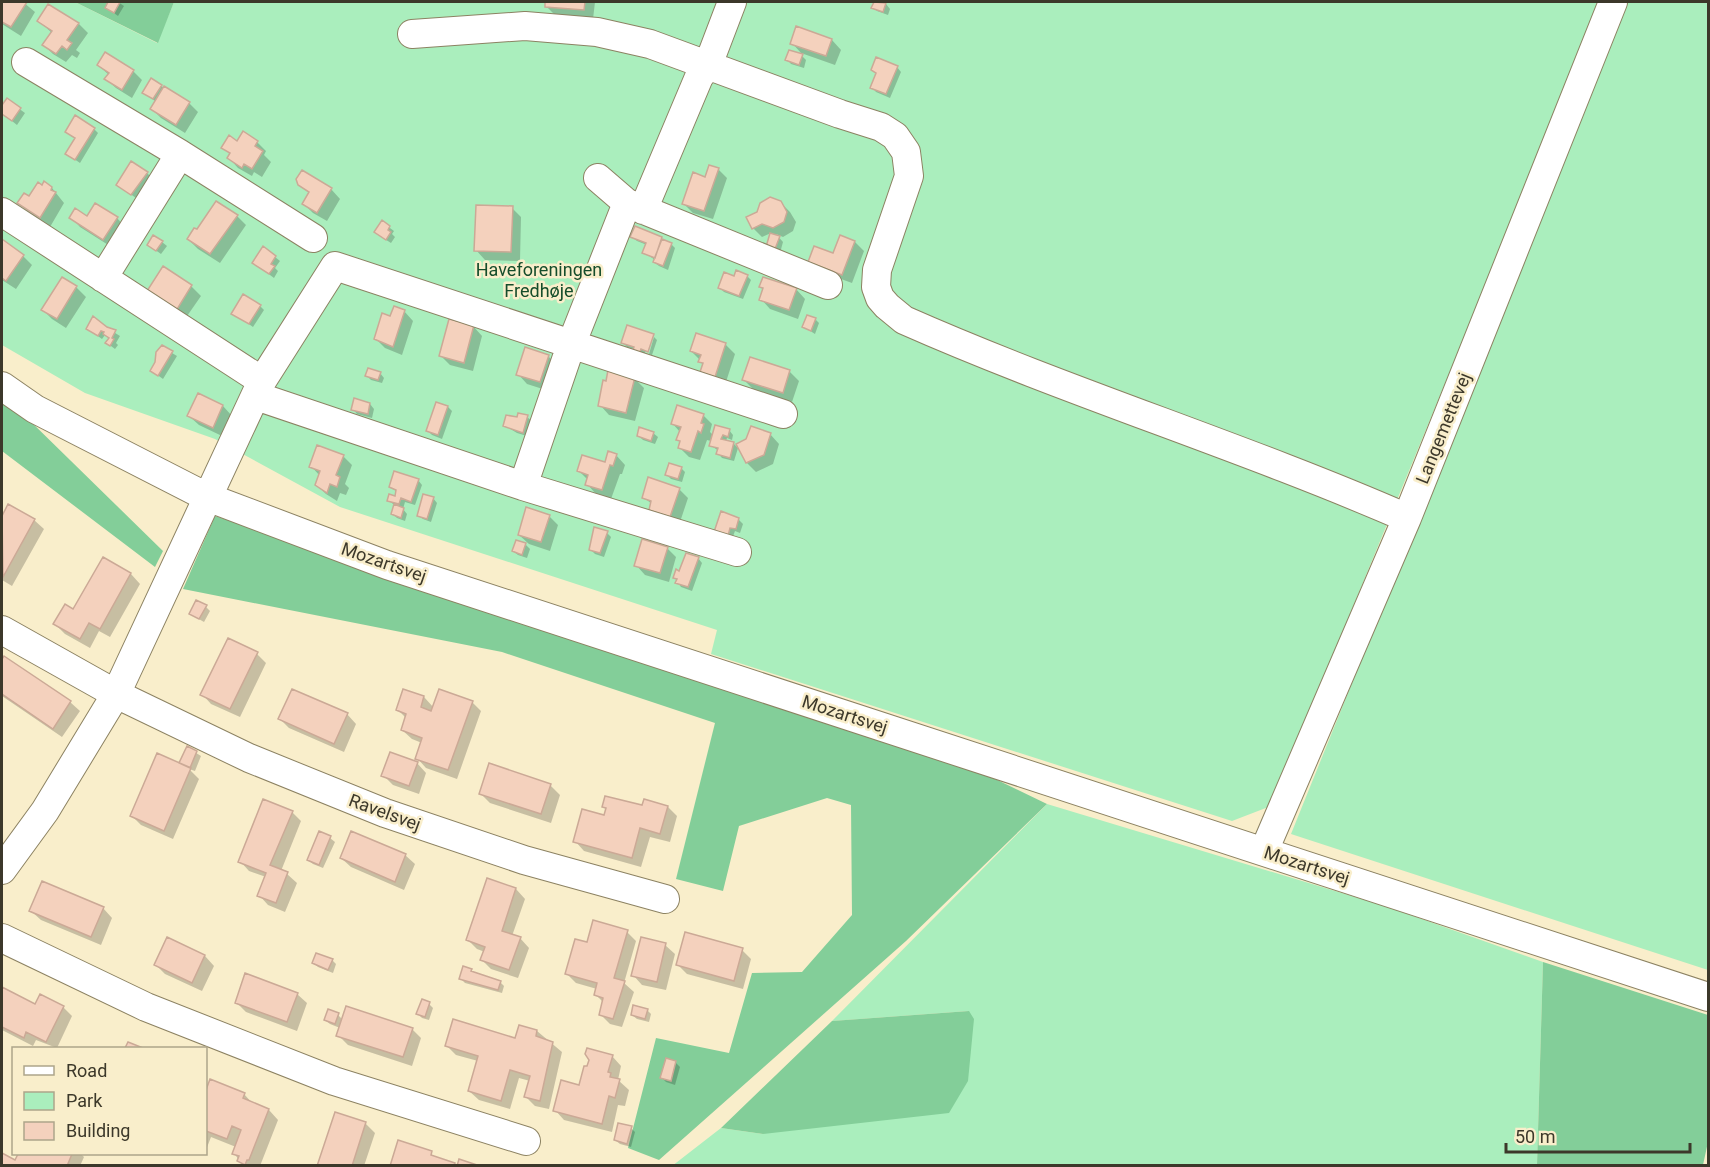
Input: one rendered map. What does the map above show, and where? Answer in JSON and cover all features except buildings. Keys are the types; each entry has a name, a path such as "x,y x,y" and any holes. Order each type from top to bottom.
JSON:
{"street":[{"path":"523,486 571,345 635,206 699,77 708,65 732,2"},
{"name":"Langemettevej","path":"1264,851 1407,518 1613,2"},
{"path":"412,34 525,26 597,32 650,44 881,127 895,136 906,152 909,176 876,270 876,287 880,298 904,320 1154,420 1326,483 1407,518"},
{"path":"26,62 180,154 313,238"},
{"path":"103,278 180,154"},
{"path":"598,178 635,206 828,285"},
{"path":"2,212 103,278 259,389 523,486 737,552"},
{"path":"2,870 45,812 116,694 259,389 335,266 783,414"},
{"name":"Mozartsvej","path":"2,386 35,409 207,497 387,565 1708,997"},
{"name":"Ravelsvej","path":"2,630 116,694 249,758 385,813 524,860 665,899"},
{"path":"2,938 146,1007 333,1081 526,1141"}],"green space":[{"name":"Haveforeningen Fredhøje","path":"2,2 75,2 157,43 174,2 1602,2 1271,806 1232,821 711,654 717,630 340,507 215,439 85,393 2,345"},
{"path":"75,2 174,2 158,43"},
{"path":"1627,2 1708,2 1708,970 1291,834"},
{"path":"2,399 24,415 163,551 155,567 2,451"},
{"path":"215,516 568,631 989,776 1047,804 906,941 659,1160 628,1148 656,1038 729,1053 752,973 802,972 852,915 851,805 827,798 739,826 723,891 676,879 715,723 502,652 183,589"},
{"path":"1047,804 1388,907 1543,962 1537,1165 672,1166 721,1128 763,1134 969,1011 832,1021"},
{"path":"1543,962 1708,1015 1708,1142 1703,1165 1537,1165"},
{"path":"969,1011 974,1019 968,1081 949,1113 763,1134 721,1128 832,1021"}]}
